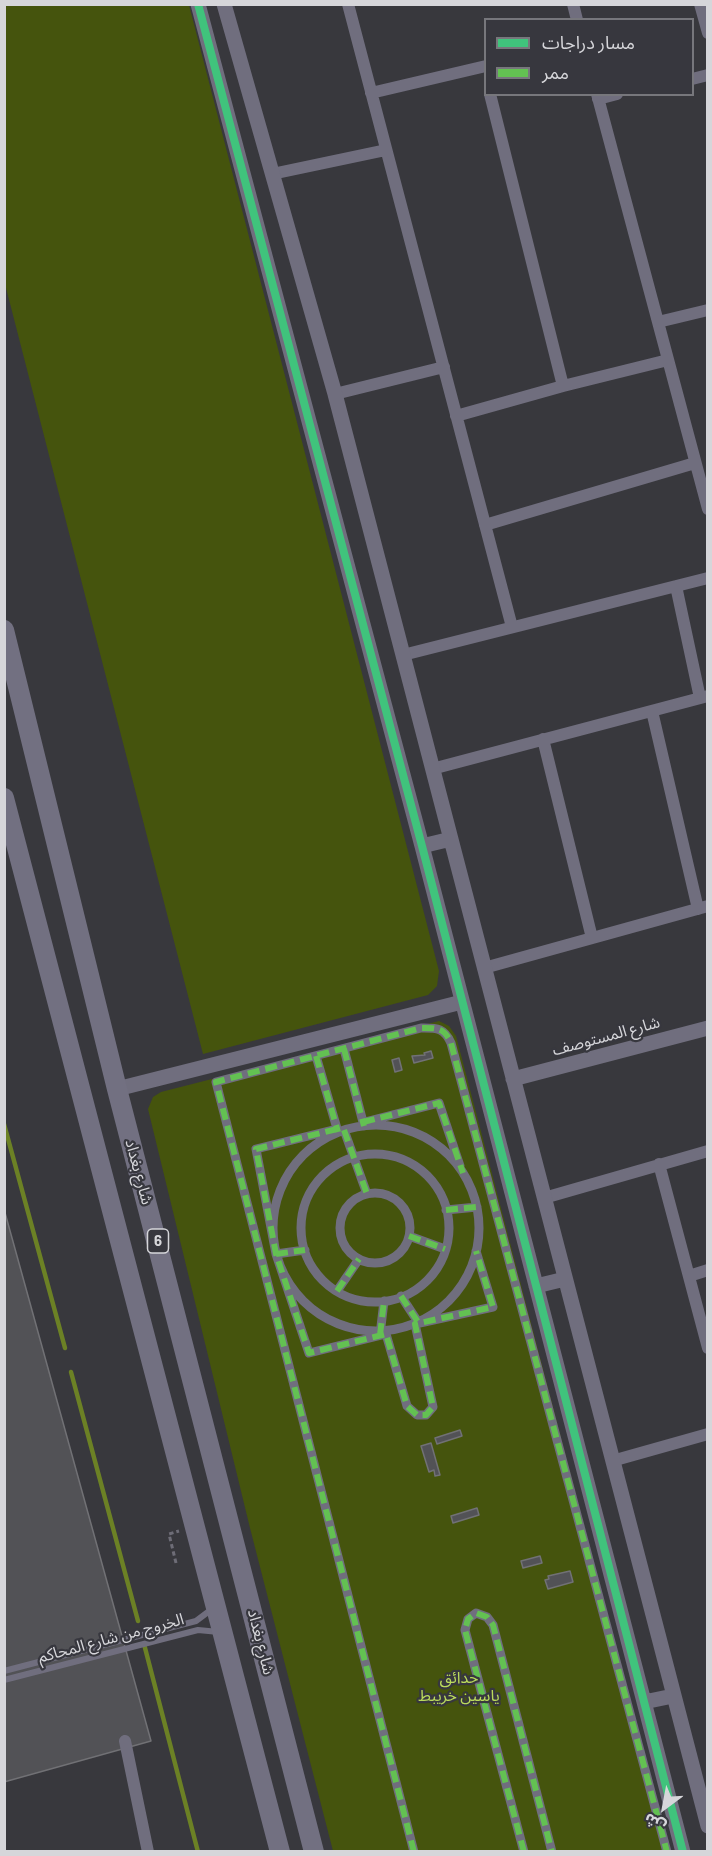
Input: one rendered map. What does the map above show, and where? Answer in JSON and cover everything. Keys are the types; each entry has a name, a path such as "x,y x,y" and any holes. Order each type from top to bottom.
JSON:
{"highway":[{"name":"شارع بغداد","path":"4,630 117,1089 314,1851"},
{"name":"شارع بغداد","path":"4,798 10,848 216,1603 280,1851"}],"street":[{"path":"198,4 422,846 683,1851"},
{"path":"224,4 335,394 707,1825"},
{"path":"348,4 512,627"},
{"path":"700,4 707,27"},
{"path":"216,73 240,66"},
{"path":"371,93 484,70"},
{"path":"490,96 563,386"},
{"path":"598,97 708,509"},
{"path":"272,174 386,150"},
{"path":"658,322 708,309"},
{"path":"456,416 668,360"},
{"path":"335,394 444,367"},
{"path":"485,525 695,463"},
{"path":"403,655 708,578"},
{"path":"432,769 704,697 676,586"},
{"path":"484,968 703,908 652,711"},
{"path":"543,740 592,938"},
{"path":"422,846 451,839"},
{"path":"117,1089 462,1002"},
{"path":"414,1851 216,1082 421,1028 438,1028 447,1033 451,1043 667,1851"},
{"name":"شارع المستوصف","path":"513,1079 708,1028"},
{"path":"344,1049 364,1124"},
{"path":"316,1056 340,1130 356,1156 367,1194"},
{"path":"416,1323 448,1302 460,1287 476,1251 479,1236 477,1207 439,1103 364,1124 256,1149 276,1254 309,1353 416,1323 493,1307 476,1251"},
{"path":"364,1124 386,1126 422,1136 445,1152 463,1173"},
{"path":"340,1130 314,1145 287,1175 273,1214 276,1254 292,1289 321,1316 357,1330 386,1334 407,1406 417,1415 426,1415 433,1407 416,1323 401,1296"},
{"path":"544,1198 708,1151"},
{"path":"386,1155 413,1165 434,1184 446,1210 449,1224 445,1249 430,1277 419,1287 384,1301 365,1301 337,1291 316,1272 305,1250 302,1217 311,1190 331,1168 356,1156 386,1155"},
{"path":"659,1164 708,1348"},
{"path":"367,1194 387,1196 401,1205 409,1220 409,1236 401,1251 388,1261 371,1263 359,1259 343,1244 339,1228 349,1204 367,1194"},
{"path":"446,1210 477,1207"},
{"path":"409,1236 445,1249"},
{"path":"276,1254 305,1250"},
{"path":"337,1291 359,1259"},
{"path":"688,1276 708,1270"},
{"path":"536,1286 565,1279"},
{"path":"381,1333 384,1301"},
{"path":"612,1461 708,1434"},
{"path":"524,1851 465,1630 468,1619 476,1613 487,1617 493,1625 552,1851"},
{"path":"644,1702 673,1696"},
{"path":"124,1741 148,1851"}],"lane":[{"path":"4,1671 196,1621 207,1614 216,1603"},
{"name":"الخروج من شارع المحاكم","path":"4,1680 198,1630 211,1629 224,1634"}],"path":[{"path":"169,1534 176,1563"}],"green space":[{"path":"4,5 189,5 439,971 437,986 428,995 203,1054 5,284"},
{"name":"حدائق ياسين خريبط","path":"439,1021 449,1026 456,1036 669,1851 333,1851 250,1528 148,1109 153,1097 161,1092"}],"building":[{"path":"431,1051 433,1058 414,1063 412,1056 425,1055 424,1053"},
{"path":"399,1058 402,1070 395,1072 392,1060"},
{"path":"4,1209 151,1741 4,1782"},
{"path":"460,1430 462,1436 437,1444 435,1438"},
{"path":"431,1443 440,1475 435,1476 434,1470 429,1472 421,1446"},
{"path":"477,1508 479,1515 453,1523 451,1516"},
{"path":"540,1556 542,1563 523,1568 521,1561"},
{"path":"570,1571 573,1582 548,1589 545,1580 549,1579 548,1576"}],"waterway":[{"path":"4,1124 65,1348"},
{"path":"71,1372 138,1621"},
{"path":"144,1644 198,1852"}],"marked path":[{"path":"414,1852 216,1082 421,1028 442,1031 451,1043 667,1852"},
{"path":"344,1049 364,1126"},
{"path":"316,1056 338,1132"},
{"path":"363,1122 439,1103 463,1173"},
{"path":"337,1129 256,1149 276,1254 309,1353 386,1334 407,1406 417,1415 426,1415 433,1407 415,1324 493,1307 476,1251"},
{"path":"344,1130 367,1194"},
{"path":"446,1210 477,1207"},
{"path":"409,1236 445,1249"},
{"path":"276,1254 305,1250"},
{"path":"337,1291 359,1259"},
{"path":"401,1296 418,1322"},
{"path":"380,1335 384,1301"},
{"path":"524,1852 465,1630 468,1619 476,1613 487,1617 493,1625 552,1852"}],"cycle path":[{"path":"198,4 422,846 683,1852"}]}
